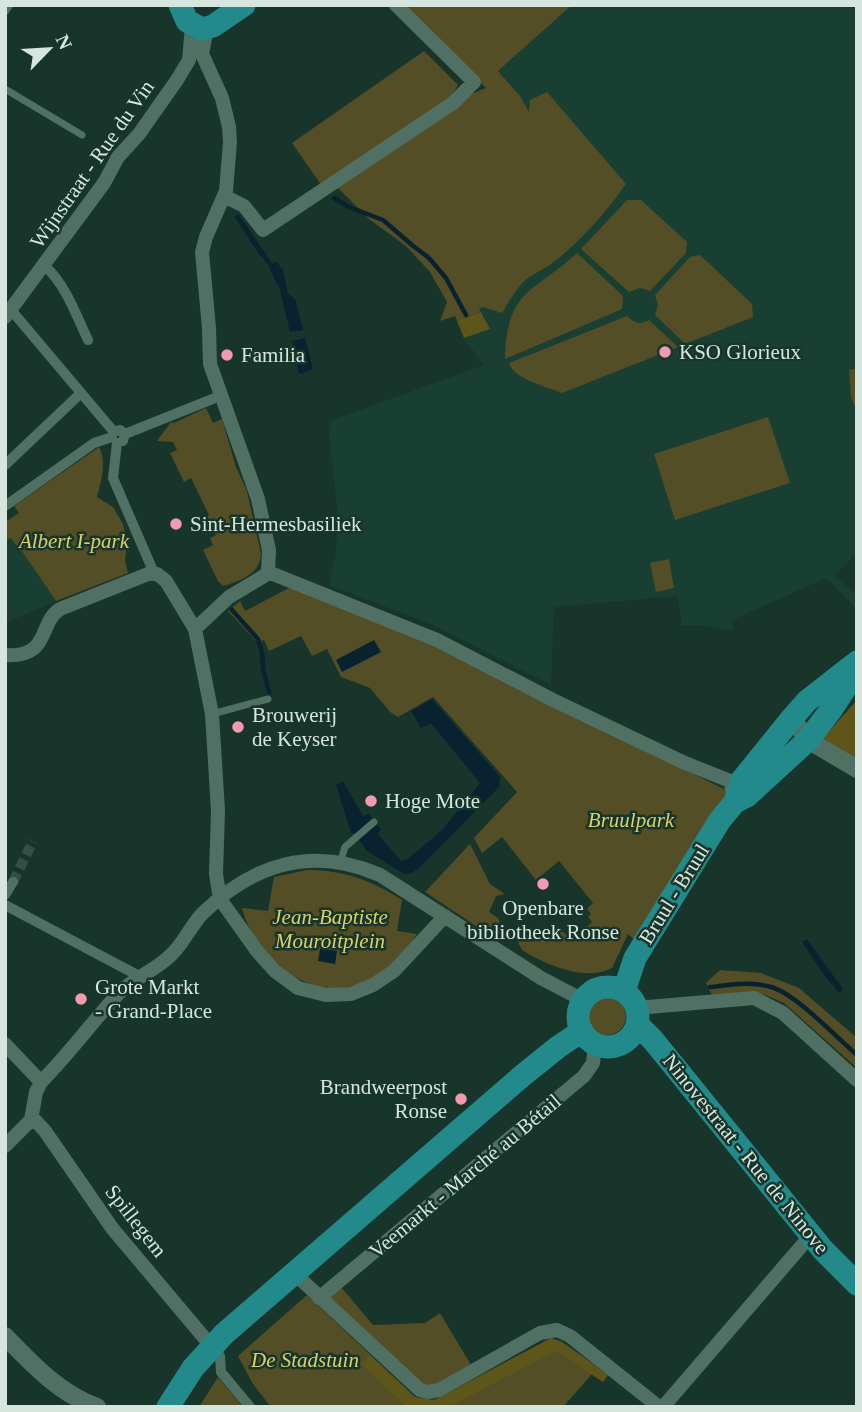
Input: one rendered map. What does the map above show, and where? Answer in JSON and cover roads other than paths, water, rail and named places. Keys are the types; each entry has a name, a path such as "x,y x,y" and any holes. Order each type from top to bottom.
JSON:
{"main road":[{"path":"198,14 244,5"},
{"path":"735,802 742,780 792,718 814,696 857,662"},
{"path":"735,802 747,796 808,740 857,670"},
{"name":"Bruul - Bruul","path":"632,1008 635,958 720,820 735,802"},
{"path":"604,987 632,1008 629,1038 619,1045 607,1047 588,1037 578,1016 583,1000 591,992 604,987"},
{"name":"Ninovestraat - Rue de Ninove","path":"632,1008 653,1040 811,1235 857,1284"},
{"name":"Veemarkt - Marché au Bétail","path":"167,1407 193,1368 216,1351 321,1250 522,1076 588,1037"}],"street":[{"path":"224,196 240,203 263,230 453,103 474,82 396,5"},
{"name":"Wijnstraat - Rue du Vin","path":"8,314 104,183 113,154 139,134 189,60 198,14"},
{"path":"198,14 202,54 219,91 229,127 229,158 224,196 202,252 210,364 258,499 270,550 268,572"},
{"path":"45,266 54,274 68,297 88,340"},
{"path":"8,314 62,371 117,437 114,478 154,573 166,581 195,629 212,714 218,811 216,874 220,899 257,951 275,971 298,988 326,995 351,994 384,979 445,916"},
{"path":"5,465 81,393"},
{"path":"5,506 94,443 117,437 220,396"},
{"path":"195,629 229,597 268,572"},
{"path":"268,572 437,640 565,706 685,763 730,781 735,802"},
{"path":"5,655 19,654 36,646 45,635 51,616 60,609 154,573"},
{"path":"792,718 808,740 857,769"},
{"path":"5,1146 26,1127 32,1117 36,1092 41,1082 120,993 161,965 174,952 189,929 220,899 252,877 278,866 308,860 354,865 380,875 541,978 583,1000"},
{"path":"5,895 13,882"},
{"path":"5,905 141,977"},
{"path":"632,1008 754,998 783,1013 857,1080"},
{"name":"Veemarkt - Marché au Bétail","path":"319,1298 584,1076 593,1063 588,1037"},
{"path":"5,1044 41,1082"},
{"name":"Spillegem","path":"32,1117 45,1131 112,1228 216,1351"},
{"path":"295,1274 420,1390 439,1390 540,1333 551,1330 570,1336 661,1407 811,1235"},
{"path":"5,1336 37,1368 68,1392 93,1406"},
{"path":"216,1351 221,1372 250,1407"}],"lane":[{"path":"5,12 10,5"},
{"path":"5,89 82,135"},
{"path":"212,714 268,699"},
{"path":"340,863 345,847 374,822"}],"water":[{"path":"239,215 265,253 261,257 234,216"},
{"path":"276,261 283,270 288,293 295,299 303,330 290,332 280,290 269,267"},
{"path":"305,338 313,369 299,374 292,341"},
{"path":"374,640 381,652 342,672 336,660"},
{"path":"432,699 500,777 499,787 422,865 412,873 404,874 367,851 355,833 351,833 336,785 343,781 363,816 369,814 381,830 378,834 401,861 408,859 443,829 480,783 431,723 421,728 411,711"},
{"path":"807,939 843,989 839,993 802,942"},
{"path":"320,949 337,951 335,964 318,961"}],"waterway":[{"path":"334,198 383,220 429,258 446,278 466,315"},
{"path":"262,253 273,268"},
{"path":"232,610 258,639 269,692"},
{"path":"710,987 756,984 781,991 804,1007 857,1055"}],"tunnel":[{"path":"13,882 33,841"}],"place":[{"name":"KSO Glorieux","path":"665,352"},
{"name":"Familia","path":"227,355"},
{"name":"Sint-Hermesbasiliek","path":"176,524"},
{"name":"Brouwerij de Keyser","path":"238,727"},
{"name":"Hoge Mote","path":"371,801"},
{"name":"Openbare bibliotheek Ronse","path":"543,884"},
{"name":"Grote Markt - Grand-Place","path":"81,999"},
{"name":"Brandweerpost Ronse","path":"461,1099"}],"park label":[{"name":"Albert I-park","path":"74,541"},
{"name":"Bruulpark","path":"631,820"},
{"name":"Jean-Baptiste Mouroitplein","path":"330,929"},
{"name":"De Stadstuin","path":"305,1360"}]}
